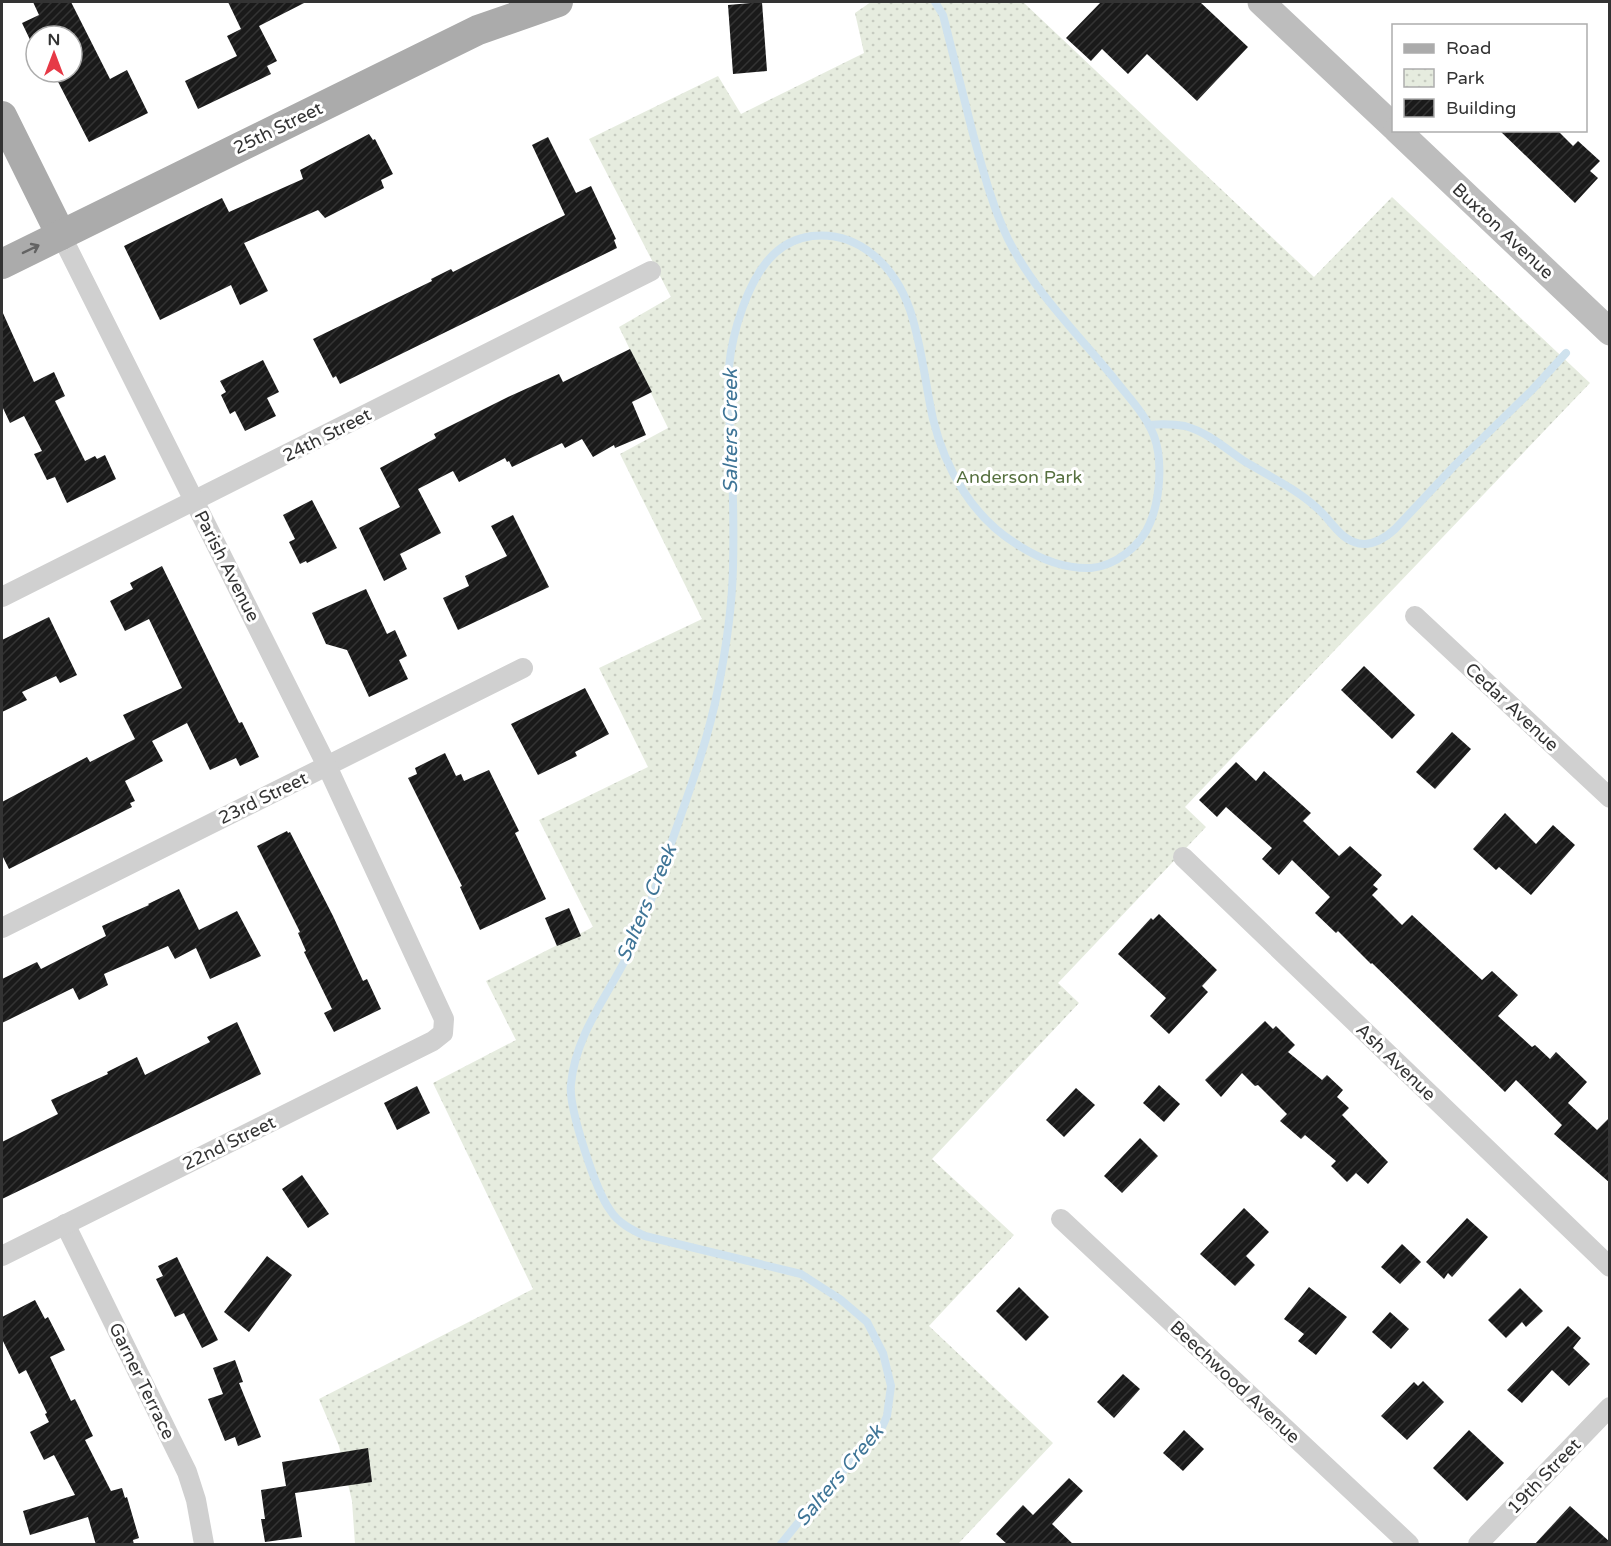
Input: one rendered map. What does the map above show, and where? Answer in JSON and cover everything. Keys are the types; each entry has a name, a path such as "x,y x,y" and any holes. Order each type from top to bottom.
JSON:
{"main road":[{"name":"25th Street","path":"2,264 478,30 558,2"},
{"name":"Parish Avenue","path":"2,116 61,235"}],"street":[{"path":"1261,2 1392,125"},
{"name":"Buxton Avenue","path":"1399,132 1610,332"},
{"name":"Parish Avenue","path":"61,235 327,766 440,1006 444,1019"},
{"name":"24th Street","path":"2,597 651,271"},
{"name":"Cedar Avenue","path":"1415,616 1610,798"},
{"name":"23rd Street","path":"2,928 523,668"},
{"name":"Ash Avenue","path":"1183,857 1610,1267"},
{"name":"22nd Street","path":"2,1256 433,1041 443,1033 444,1019"},
{"name":"Beechwood Avenue","path":"1061,1219 1409,1545"},
{"name":"Garner Terrace","path":"65,1224 187,1472 196,1500 204,1545"},
{"name":"19th Street","path":"1478,1545 1610,1407"}],"green space":[{"name":"Anderson Park","path":"871,2 1023,2 1314,277 1392,197 1590,383 1185,807 1206,827 1058,983 1079,1003 932,1159 1014,1235 929,1326 1053,1443 958,1544 355,1544 352,1501 339,1446 319,1399 533,1289 433,1083 516,1040 486,981 593,927 539,820 648,767 599,668 702,619 620,454 668,428 619,327 671,297 589,139 718,76 741,114 864,53 855,13"}],"building":[{"path":"33,2 71,2 82,24 24,24 24,27 22,23 39,15"},
{"path":"228,2 306,2 259,26 277,61 267,66 271,74 198,109 185,81 237,56 227,36 241,29"},
{"path":"762,2 767,71 733,74 728,5"},
{"path":"1101,2 1200,2 1248,47 1197,101 1147,54 1128,74 1102,49 1091,61 1066,38"},
{"path":"84,28 110,79 127,70 148,113 89,142 59,84 84,84"},
{"path":"1501,132 1559,132 1573,146 1578,141 1600,161 1590,171 1598,178 1575,203"},
{"path":"369,134 373,140 375,139 393,174 381,180 384,188 325,218 318,210 244,243 268,291 240,305 231,285 160,320 124,246 222,198 229,212 303,179 300,170"},
{"path":"548,137 576,193 591,186 616,239 614,240 617,248 340,384 336,376 333,378 313,339 432,281 431,279 451,269 453,272 565,215 532,145"},
{"path":"2,311 34,382 54,372 65,396 55,401 85,461 95,456 97,459 105,455 116,479 67,503 55,477 47,480 34,454 42,451 24,416 10,423 2,406"},
{"path":"630,349 652,392 632,402 646,435 615,448 614,445 593,457 582,439 565,448 562,443 512,467 505,458 459,482 453,471 418,489 441,533 400,554 407,569 384,581 359,528 400,507 380,468 436,438 434,434 508,397 559,374 563,382"},
{"path":"263,360 279,392 267,398 276,416 245,431 235,411 230,414 221,395 226,392 220,381"},
{"path":"312,500 337,548 307,563 306,561 300,564 289,542 295,539 283,515"},
{"path":"513,515 549,587 458,630 443,598 469,586 465,576 507,556 491,526"},
{"path":"162,566 239,723 242,722 259,757 240,766 236,758 210,770 187,723 152,741 163,761 125,781 135,801 130,803 132,807 9,869 2,855 2,802 87,757 90,762 135,739 123,715 182,688 149,619 125,631 110,601 133,589 130,583"},
{"path":"366,589 387,634 395,630 407,656 399,660 408,679 369,697 347,650 326,644 312,613"},
{"path":"49,617 77,675 60,683 56,676 22,692 27,700 2,712 2,640"},
{"path":"1364,666 1415,715 1392,739 1341,690"},
{"path":"585,688 609,734 575,752 577,756 538,775 511,724"},
{"path":"1452,732 1471,749 1435,789 1416,772"},
{"path":"445,753 456,776 461,774 464,781 489,770 519,831 515,833 546,899 480,930 460,887 462,886 408,778 417,774 415,768"},
{"path":"1236,762 1256,781 1264,771 1311,813 1303,821 1339,856 1350,846 1382,875 1373,885 1378,889 1372,895 1402,925 1412,915 1482,980 1492,971 1518,995 1498,1016 1532,1047 1535,1045 1550,1059 1556,1052 1587,1082 1568,1103 1597,1130 1610,1117 1610,1183 1554,1134 1562,1125 1516,1080 1505,1092 1372,963 1315,913 1330,897 1292,860 1279,875 1262,859 1272,848 1226,807 1217,817 1199,800"},
{"path":"1505,813 1536,844 1553,825 1575,845 1531,895 1499,867 1496,870 1473,849"},
{"path":"287,831 290,832 333,916 363,981 367,979 381,1009 334,1032 324,1013 332,1009 304,952 306,951 298,933 300,932 257,846"},
{"path":"179,889 199,930 237,911 261,956 210,979 196,948 175,959 168,946 104,974 108,985 79,1000 73,988 2,1023 2,979 37,962 41,969 106,936 102,926"},
{"path":"569,908 581,936 557,946 545,918"},
{"path":"1159,914 1217,970 1202,986 1208,992 1169,1034 1150,1016 1166,998 1118,954 1151,918 1153,920"},
{"path":"1265,1021 1273,1029 1276,1026 1295,1045 1288,1052 1322,1080 1327,1075 1343,1090 1337,1097 1349,1108 1342,1115 1388,1162 1368,1184 1356,1173 1347,1182 1331,1166 1336,1161 1305,1135 1301,1139 1280,1121 1287,1114 1258,1085 1255,1086 1242,1073 1221,1097 1205,1080"},
{"path":"237,1022 261,1074 2,1199 2,1142 58,1114 51,1100 108,1074 107,1072 137,1057 145,1075 210,1042 207,1037"},
{"path":"1159,1085 1180,1104 1164,1122 1143,1103"},
{"path":"417,1086 430,1113 397,1130 384,1103"},
{"path":"1076,1088 1095,1105 1064,1137 1046,1120"},
{"path":"1140,1138 1158,1156 1122,1193 1104,1176"},
{"path":"302,1175 329,1214 308,1228 282,1189"},
{"path":"1244,1208 1269,1232 1246,1256 1255,1265 1235,1286 1200,1254"},
{"path":"1467,1218 1488,1237 1452,1277 1448,1273 1444,1279 1426,1262"},
{"path":"1402,1244 1421,1262 1400,1284 1381,1267"},
{"path":"267,1256 292,1275 249,1332 224,1312"},
{"path":"177,1257 218,1340 202,1348 184,1313 175,1317 156,1279 163,1276 158,1266"},
{"path":"1019,1287 1049,1317 1026,1341 996,1311"},
{"path":"1309,1287 1347,1317 1316,1355 1298,1341 1304,1334 1284,1319"},
{"path":"1520,1288 1543,1311 1526,1327 1522,1322 1506,1338 1488,1320"},
{"path":"35,1300 45,1319 48,1317 65,1350 50,1357 71,1401 75,1399 93,1436 85,1440 111,1491 122,1488 125,1498 127,1497 139,1538 133,1540 134,1545 96,1545 88,1517 30,1535 23,1511 75,1495 54,1455 44,1460 30,1432 49,1422 45,1414 47,1413 26,1370 19,1374 2,1339 2,1317"},
{"path":"1390,1312 1409,1329 1391,1349 1372,1332"},
{"path":"1568,1326 1581,1338 1573,1348 1590,1364 1569,1386 1552,1370 1522,1403 1507,1390"},
{"path":"235,1360 243,1382 239,1383 261,1437 238,1446 235,1437 225,1441 208,1399 223,1394 213,1368"},
{"path":"1123,1374 1140,1389 1114,1418 1097,1402"},
{"path":"1423,1381 1444,1402 1407,1440 1381,1416 1414,1382 1418,1386"},
{"path":"1184,1430 1204,1449 1183,1471 1163,1453"},
{"path":"1469,1430 1504,1463 1467,1501 1433,1468"},
{"path":"368,1448 372,1482 295,1493 302,1537 265,1542 261,1519 265,1519 261,1490 286,1486 282,1462"},
{"path":"1069,1478 1083,1491 1052,1524 1074,1545 1008,1545 996,1534 1023,1505 1033,1515"},
{"path":"1570,1506 1610,1542 1610,1545 1534,1545"}],"waterway":[{"name":"Salters Creek","path":"781,1544 822,1493 879,1434 887,1416 891,1386 883,1353 867,1322 840,1299 801,1274 645,1236 621,1222 613,1215 598,1186 578,1129 571,1095 574,1064 580,1046 596,1011 625,960 650,904 692,783 714,708 726,644 732,583 733,506 728,377 738,323 756,278 764,265 782,248 796,240 812,236 845,239 860,246 885,266 903,294 910,310 933,419 953,474 963,491 987,521 1002,534 1035,555 1062,565 1081,568 1100,566 1118,559 1134,547 1146,531 1158,491 1159,456 1147,421 1044,296 1008,239 984,174 943,15 935,2"},
{"path":"1149,425 1180,425 1201,432 1300,495 1317,508 1349,540 1360,544 1371,543 1395,529 1566,353"}]}
